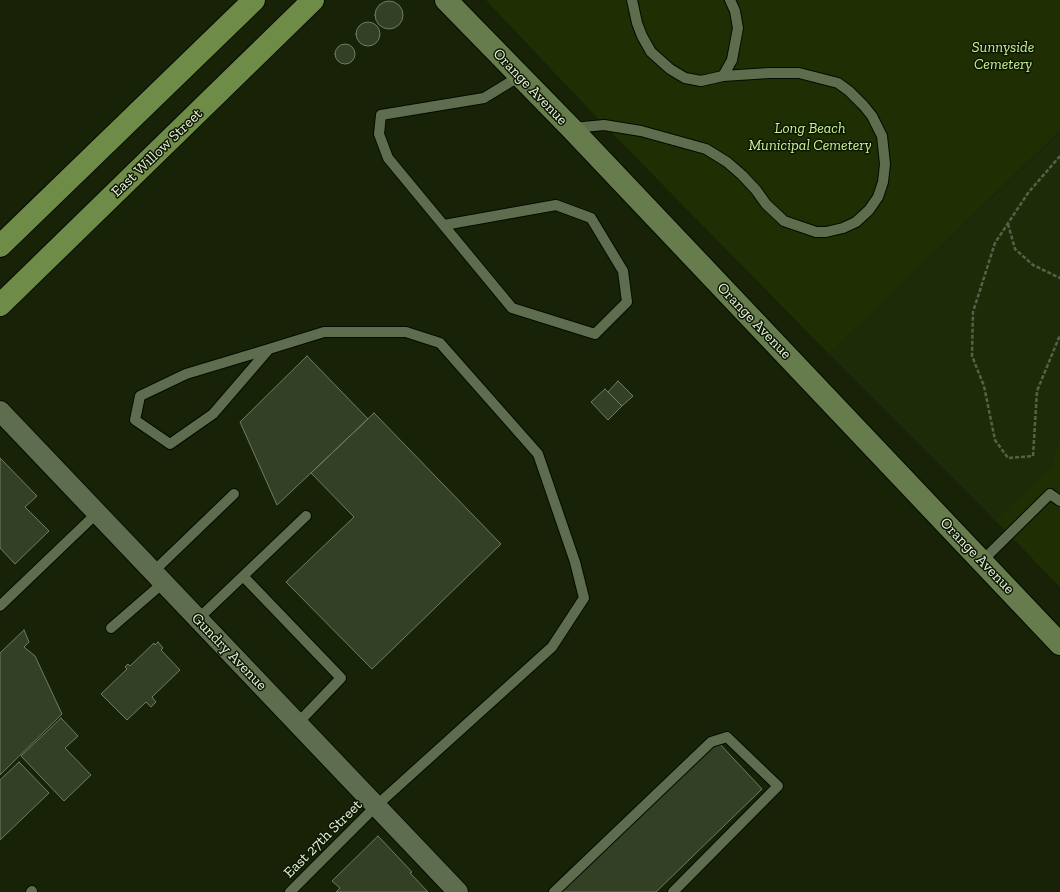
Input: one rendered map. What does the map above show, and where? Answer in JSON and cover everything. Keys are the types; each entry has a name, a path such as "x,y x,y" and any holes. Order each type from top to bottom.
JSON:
{"main road":[{"path":"0,246 254,0"},
{"name":"East Willow Street","path":"0,305 313,0"},
{"name":"Orange Avenue","path":"446,0 571,128 1060,644"}],"street":[{"name":"Gundry Avenue","path":"0,411 458,892"}],"lane":[{"path":"571,128 604,125 641,131 706,149 742,175 766,204 784,221 816,232 826,232 843,228 856,222 869,210 878,197 883,182 885,164 882,136 872,116 864,106 838,82 799,73 723,76 701,81 685,78 670,69 651,52 637,23 632,0"},
{"path":"723,76 732,60 738,28 735,11 730,0"},
{"path":"444,225 556,205 591,218 623,271 627,302 595,334 512,308 388,158 379,134 381,115 484,98 520,76"},
{"name":"East 27th Street","path":"269,350 324,332 406,332 440,342 538,454 575,562 584,598 552,647 376,806 290,892"},
{"path":"269,350 213,414 170,444 135,420 140,396 186,374 269,350"},
{"path":"111,628 234,494"},
{"path":"982,561 1050,494 1060,501"},
{"path":"0,606 97,513"},
{"path":"198,619 306,516"},
{"path":"243,576 341,678 298,724"},
{"path":"554,892 711,742 727,737 778,786 673,892"}],"path":[{"path":"1060,156 1028,193 995,243 973,312 972,356 984,386 995,440 1008,458 1033,456 1037,391 1060,335"},
{"path":"1008,224 1015,249 1033,265 1060,278"}],"shaded area":[{"path":"1060,132 1060,430 1053,465 995,520 829,354"}],"green space":[{"name":"Long Beach Municipal Cemetery","path":"486,0 1060,0 1060,131 829,354 604,125"},
{"path":"1060,430 1060,587 995,520 1053,465"}],"building":[{"path":"389,1 399,5 403,15 399,25 389,29 379,25 375,15 379,5"},
{"path":"363,22 373,22 380,29 380,39 373,46 363,46 356,39 356,29"},
{"path":"341,44 349,44 355,50 355,58 349,64 341,64 335,58 335,50"},
{"path":"307,356 368,419 277,505 240,422"},
{"path":"618,381 633,396 622,406 608,392"},
{"path":"605,389 622,406 608,420 591,402"},
{"path":"374,413 501,544 372,669 286,582 354,517 311,473"},
{"path":"0,458 37,496 25,507 49,531 15,564 0,548"},
{"path":"24,630 29,642 24,647 35,656 62,714 0,775 0,653"},
{"path":"158,642 163,648 161,650 180,670 152,697 156,702 151,707 146,702 127,720 101,694 127,669 125,667 128,664 130,666 154,643 155,645"},
{"path":"61,718 78,736 65,748 91,775 64,801 21,756"},
{"path":"717,741 762,789 656,892 562,892"},
{"path":"19,762 49,793 0,840 0,780"},
{"path":"378,836 412,872 410,873 428,892 336,892 340,888 332,881"}],"park label":[{"name":"Sunnyside Cemetery","path":"1003,56"}]}
